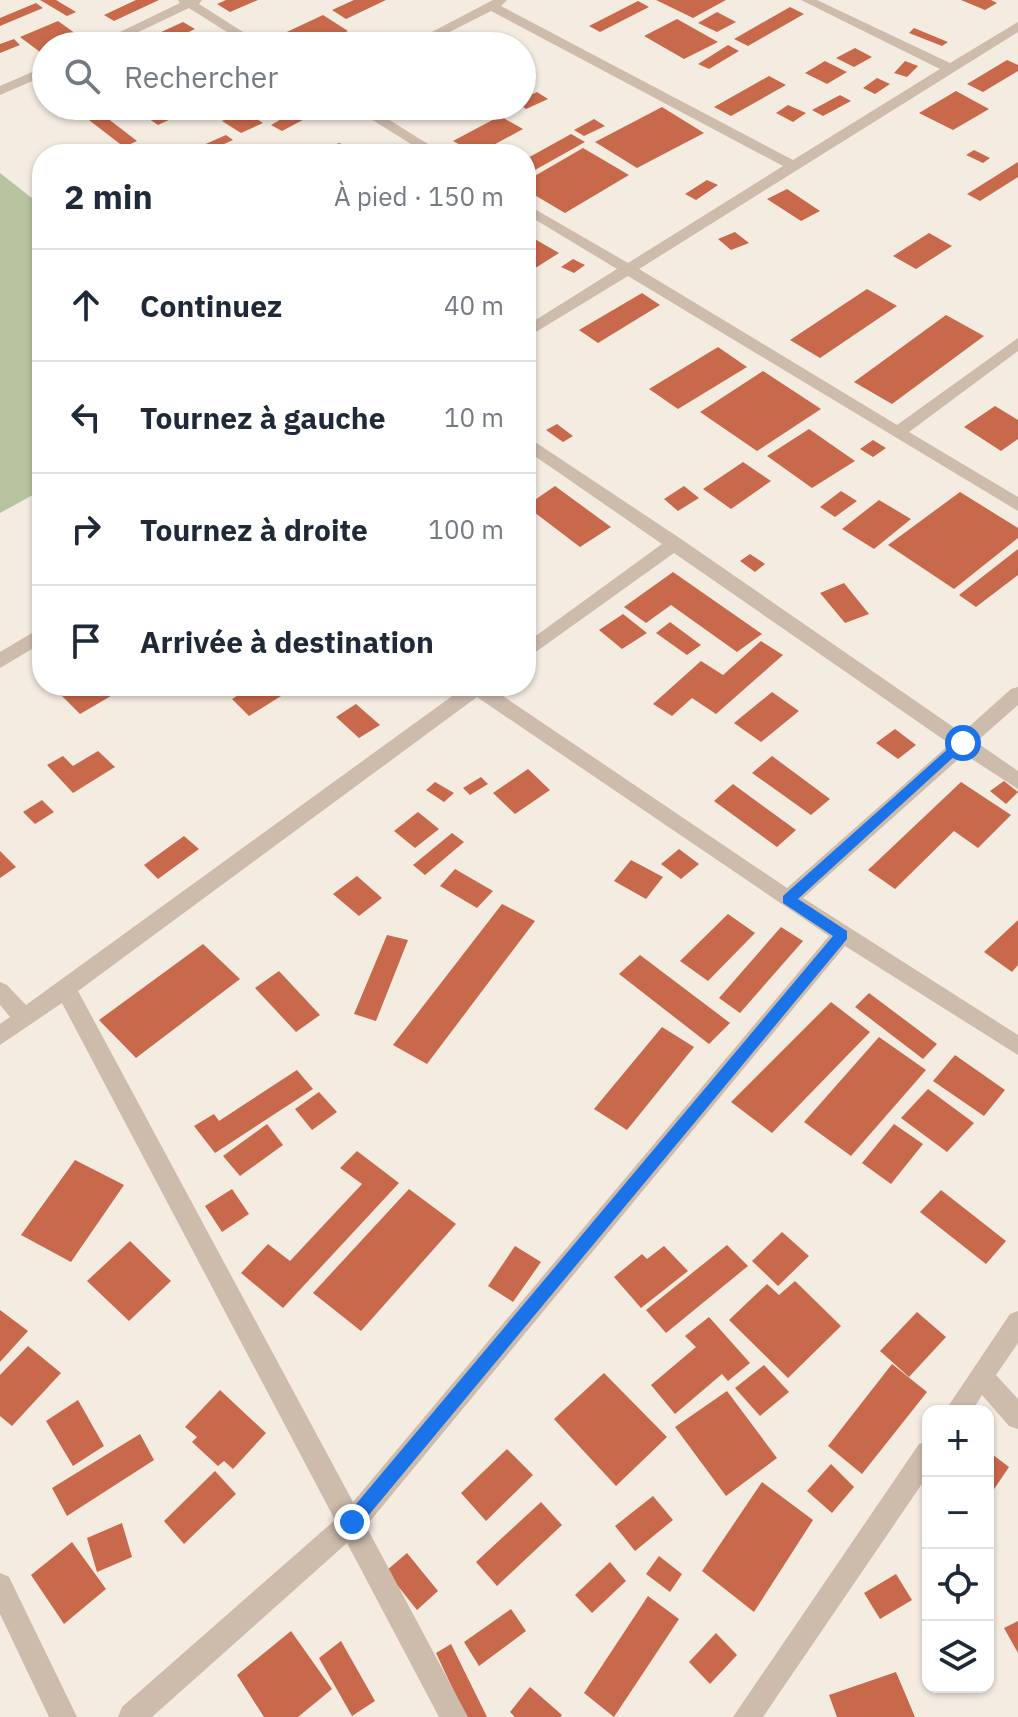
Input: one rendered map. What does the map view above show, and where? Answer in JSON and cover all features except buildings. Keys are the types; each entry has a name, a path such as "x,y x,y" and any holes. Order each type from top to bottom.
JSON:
{"street":[{"path":"807,0 950,68"},
{"path":"127,32 190,1 237,32"},
{"path":"440,32 498,3 794,166"},
{"path":"536,327 1018,26"},
{"path":"1,90 32,76"},
{"path":"380,120 420,144"},
{"path":"536,214 1018,505"},
{"path":"898,432 1018,343"},
{"path":"536,449 1018,781"},
{"path":"536,645 675,543"},
{"path":"0,661 32,640"},
{"path":"788,899 1018,694"},
{"path":"0,1036 466,696"},
{"path":"491,696 842,935 1018,1046"},
{"path":"132,1717 352,1522 842,935"},
{"path":"65,988 454,1717"},
{"path":"0,991 25,1018"},
{"path":"961,1405 1018,1322"},
{"path":"981,1376 1018,1417"},
{"path":"747,1717 922,1462"},
{"path":"0,1586 63,1717"}],"green space":[{"path":"0,173 32,198 32,495 0,513"}],"route":[{"path":"352,1522 842,935 788,899 963,743"}]}
